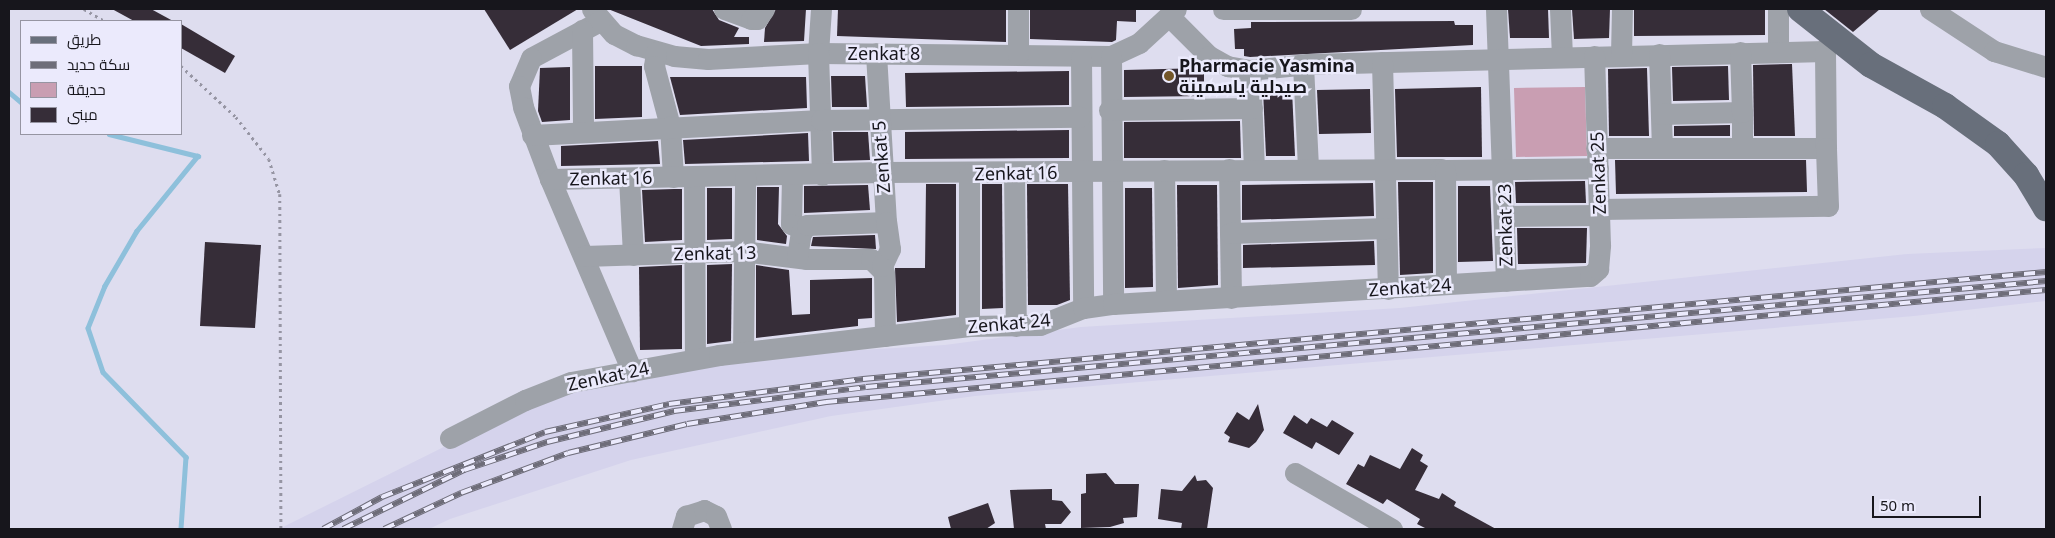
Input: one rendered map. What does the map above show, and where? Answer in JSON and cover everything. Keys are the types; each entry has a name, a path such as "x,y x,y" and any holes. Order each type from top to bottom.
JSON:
{"main road":[{"path":"1800,9 1828,44 1963,117 1998,144 2026,175 2046,208"}],"street":[{"path":"724,9 751,19 757,18 764,9"},
{"path":"821,9 818,53 822,175"},
{"path":"1018,9 1018,54"},
{"path":"1223,9 1351,9"},
{"name":"Zenkat 23","path":"1496,9 1496,58 1504,170 1506,281"},
{"path":"1560,9 1562,56"},
{"path":"1622,9 1622,55"},
{"path":"1778,9 1778,52"},
{"path":"1930,9 1994,51 2046,67"},
{"path":"1172,12 1209,56 1227,66 1250,70 1303,65 1496,58 1778,52 1828,44 1826,148 1828,206 1504,216"},
{"name":"Zenkat 8","path":"591,20 614,34 656,52 708,59 876,52 1018,54 1080,58 1111,56 1139,43 1172,12"},
{"path":"583,130 591,20"},
{"path":"591,20 539,52 524,67 519,86 532,135 632,371"},
{"path":"656,52 654,66 683,177 694,252 695,358"},
{"name":"Zenkat 5","path":"876,52 878,119 886,222 890,249 882,266"},
{"path":"1740,52 1742,148"},
{"path":"1658,54 1662,147"},
{"path":"1111,56 1109,170 1113,304"},
{"name":"Zenkat 25","path":"1580,278 1593,275 1598,269 1600,212 1594,56"},
{"path":"1080,58 1084,308"},
{"path":"1382,62 1388,289"},
{"path":"1303,65 1308,168"},
{"path":"1250,70 1254,170"},
{"path":"1109,110 1252,108"},
{"path":"1661,114 1742,112"},
{"path":"532,135 583,130 821,120 1080,117"},
{"name":"Zenkat 16","path":"550,179 792,176 883,172 969,174 1109,170 1254,170 1385,167 1504,170 1597,158 1662,147 1826,148"},
{"path":"1229,169 1231,298"},
{"path":"1164,170 1166,300"},
{"path":"1445,170 1446,284"},
{"path":"1014,173 1016,326"},
{"path":"969,174 969,326"},
{"path":"743,352 742,251 745,176"},
{"path":"792,176 792,224 802,229"},
{"path":"629,178 633,255"},
{"path":"797,257 802,229 809,224 886,222"},
{"path":"1230,233 1386,228"},
{"name":"Zenkat 13","path":"584,256 742,251 797,257 872,259 882,266"},
{"path":"882,266 885,336"},
{"name":"Zenkat 24","path":"450,438 550,389 695,358 969,326 1016,326 1048,322 1084,308 1113,304 1580,278"},
{"path":"1294,473 1392,529"},
{"path":"682,529 691,512 704,510 716,516 721,529"}],"path":[{"path":"84,9 104,20"},
{"path":"182,67 236,117 269,159 280,194 281,529"}],"shaded area":[{"path":"2046,248 2046,301 1914,316 975,396 831,416 631,460 450,519 429,529 279,529 542,398 680,369 810,353 945,345 1081,327 1400,308 1907,254"}],"green space":[{"path":"1585,87 1587,156 1516,157 1514,88"}],"building":[{"path":"112,9 151,9 171,20 132,20"},
{"path":"484,9 578,9 510,50"},
{"path":"608,9 712,9 719,20 739,28 734,37 749,37 749,44 701,46"},
{"path":"776,9 806,9 804,41 764,42 765,28"},
{"path":"838,9 1006,9 1006,42 837,36"},
{"path":"1030,9 1136,9 1136,22 1117,21 1116,40 1112,42 1030,39"},
{"path":"1508,9 1548,9 1549,38 1510,38"},
{"path":"1572,9 1610,9 1609,38 1574,39"},
{"path":"1634,9 1765,9 1765,35 1634,36"},
{"path":"1824,9 1880,9 1853,32"},
{"path":"1454,21 1455,25 1473,25 1473,45 1250,57 1244,56 1244,49 1235,49 1234,29 1251,28 1251,22"},
{"path":"182,25 235,56 225,73 182,49"},
{"path":"1792,64 1795,136 1754,136 1753,65"},
{"path":"595,66 642,66 642,117 595,119"},
{"path":"1728,66 1729,100 1673,101 1672,67"},
{"path":"570,67 570,120 542,122 538,111 540,68"},
{"path":"1204,68 1204,96 1124,97 1124,70"},
{"path":"1647,68 1649,136 1609,136 1608,69"},
{"path":"1069,71 1069,105 906,107 905,73"},
{"path":"831,76 865,76 867,107 832,107"},
{"path":"670,77 806,77 807,108 680,115"},
{"path":"1481,87 1482,157 1397,157 1395,89"},
{"path":"1370,89 1371,133 1319,134 1317,90"},
{"path":"1263,90 1292,90 1295,156 1266,156"},
{"path":"1240,121 1241,158 1124,158 1124,122"},
{"path":"1730,125 1730,136 1674,136 1674,126"},
{"path":"1069,130 1069,158 905,159 905,132"},
{"path":"833,132 868,132 870,160 834,161"},
{"path":"808,133 809,161 685,164 683,140"},
{"path":"658,141 660,164 561,166 561,146"},
{"path":"1615,160 1806,160 1807,192 1616,194"},
{"path":"1585,181 1586,203 1516,203 1515,182"},
{"path":"1398,182 1433,182 1433,273 1400,275"},
{"path":"1373,183 1374,216 1242,220 1242,185"},
{"path":"926,184 956,184 956,315 897,322 895,268 925,268"},
{"path":"982,184 1002,184 1003,308 982,309"},
{"path":"1027,184 1068,184 1070,300 1057,305 1028,305"},
{"path":"868,185 870,210 804,213 804,186"},
{"path":"1177,185 1217,185 1218,285 1178,288"},
{"path":"1458,186 1490,186 1493,261 1458,262"},
{"path":"757,187 779,187 778,224 787,236 786,244 757,240"},
{"path":"707,188 732,188 732,239 707,240"},
{"path":"1125,188 1152,188 1153,287 1125,288"},
{"path":"682,189 682,240 645,242 642,190"},
{"path":"1517,228 1587,228 1586,263 1518,264"},
{"path":"875,235 876,249 811,246 813,237"},
{"path":"1374,241 1375,265 1243,268 1243,245"},
{"path":"205,242 261,245 255,328 200,326"},
{"path":"732,264 731,341 707,344 707,265"},
{"path":"682,265 682,349 640,350 639,267"},
{"path":"756,265 789,270 792,315 810,314 810,280 872,278 872,318 858,319 858,326 756,338"},
{"path":"1258,404 1264,430 1256,442 1249,448 1228,442 1230,437 1224,433 1237,412 1249,420"},
{"path":"1294,415 1307,424 1311,418 1327,427 1332,420 1354,433 1339,455 1316,442 1312,449 1283,433"},
{"path":"1412,448 1423,455 1420,461 1428,466 1415,490 1439,499 1442,493 1456,502 1454,506 1496,529 1427,529 1417,524 1420,519 1387,499 1383,504 1346,484 1358,464 1364,467 1370,455 1400,469"},
{"path":"1106,473 1115,484 1139,484 1137,517 1123,518 1124,523 1110,527 1081,528 1081,494 1086,493 1086,474"},
{"path":"1195,475 1197,481 1206,480 1213,488 1207,529 1181,529 1182,523 1158,519 1161,489 1182,491"},
{"path":"1052,489 1052,500 1062,501 1071,512 1061,524 1045,524 1046,529 1014,529 1010,490"},
{"path":"988,503 995,523 986,529 951,529 948,517"}],"waterway":[{"path":"9,92 20,101"},
{"path":"113,135 198,156 137,231 105,286 88,328 103,372 186,457 181,529"}],"railway":[{"path":"323,529 382,497 545,432 669,404 863,379 2046,272"},
{"path":"343,529 464,470 547,442 674,411 866,387 2046,281"},
{"path":"384,529 461,493 568,453 687,424 826,402 2046,290"}],"place":[{"name":"Pharmacie Yasmina صيدلية ياسمينة","path":"1169,76"}]}
